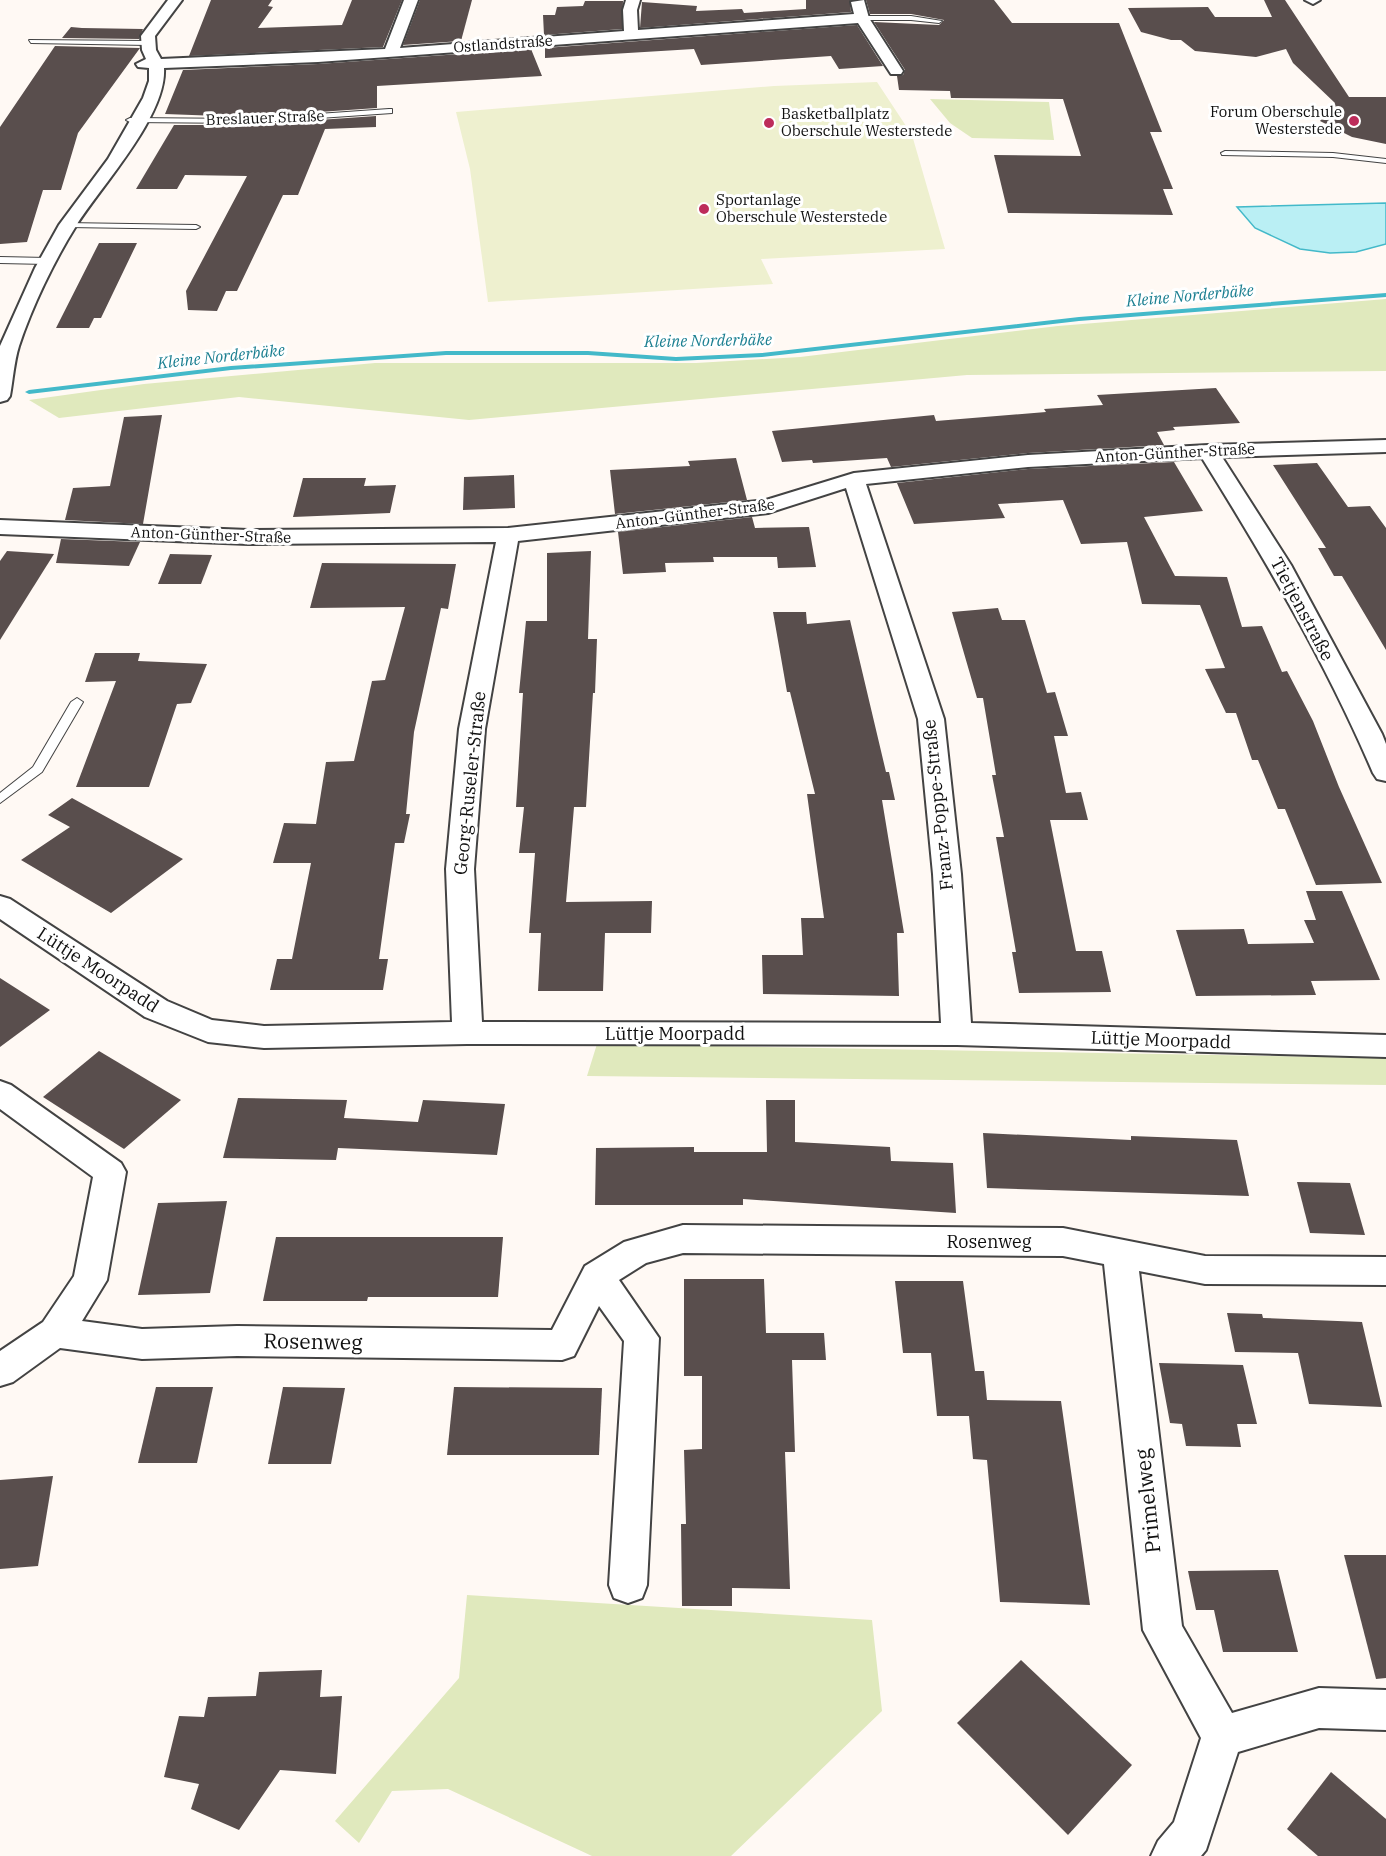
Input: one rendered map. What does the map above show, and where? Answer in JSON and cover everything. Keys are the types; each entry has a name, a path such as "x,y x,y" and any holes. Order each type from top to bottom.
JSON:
{"street":[{"path":"1,390 9,347 47,261 68,225 116,160 157,81 149,64 148,44 152,29 175,0"},
{"path":"391,52 411,0"},
{"path":"632,34 633,0"},
{"path":"857,0 862,18 896,71"},
{"name":"Ostlandstraße","path":"149,64 391,52 862,18"},
{"name":"Anton-Günther-Straße","path":"0,527 248,537 508,535 768,506 854,479 1028,461 1208,451 1386,446"},
{"name":"Tietjenstraße","path":"1208,451 1280,565 1378,734 1386,773"},
{"name":"Franz-Poppe-Straße","path":"854,479 931,719 947,874 957,1034"},
{"name":"Georg-Ruseler-Straße","path":"467,1033 460,868 472,729 508,535"},
{"name":"Lüttje Moorpadd","path":"0,906 156,1010 208,1031 264,1037 467,1033 957,1034 1386,1046"},
{"path":"0,1093 110,1172 90,1280 55,1332 0,1371"},
{"name":"Rosenweg","path":"55,1332 142,1344 248,1341 562,1345 597,1276 636,1252 683,1239 1063,1242 1204,1270 1386,1271"},
{"name":"Primelweg","path":"1120,1252 1163,1630 1222,1736"},
{"path":"597,1276 642,1338 628,1585"},
{"path":"1173,1856 1191,1835 1222,1736 1319,1708 1386,1710"}],"lane":[{"path":"862,18 932,18 939,21"},
{"path":"30,41 148,44"},
{"name":"Breslauer Straße","path":"136,119 246,121 389,111"},
{"path":"1225,153 1333,155 1372,157 1386,161"},
{"path":"68,225 196,227"},
{"path":"0,260 47,261"},
{"path":"0,799 38,769 77,702"}],"green space":[{"name":"Sportanlage Oberschule Westerstede","path":"877,82 912,135 945,249 761,259 773,284 488,302 470,169 456,112 774,86"},
{"path":"930,99 1049,102 1054,140 972,138 950,123"},
{"path":"1386,299 1386,371 967,375 469,420 239,397 59,418 29,400 144,384 375,363 696,363 800,357 1058,326"},
{"path":"597,1044 1386,1058 1386,1085 587,1076"},
{"path":"467,1595 872,1620 882,1711 731,1856 592,1856 448,1789 392,1791 359,1843 335,1821 459,1678"}],"water":[{"path":"1386,203 1386,244 1356,252 1330,253 1300,249 1255,228 1237,207"}],"building":[{"path":"211,0 272,0 268,6 273,7 258,28 342,25 352,0 402,0 383,47 189,56"},
{"path":"420,0 472,0 461,41 403,45"},
{"path":"806,0 850,0 851,12 640,28 642,2 697,6 696,11 742,9 744,13 806,9"},
{"path":"866,0 994,0 1012,23 1119,23 1162,132 1150,132 1173,189 1163,189 1173,215 1008,213 994,155 1081,156 1063,99 951,98 950,91 899,90 897,76 903,75 905,70 874,22 939,25 944,20 911,14 870,14"},
{"path":"1264,0 1285,0 1349,97 1386,97 1386,144 1352,137 1320,121 1335,103 1293,63 1286,49 1256,57 1195,51 1181,40 1171,40 1141,32 1128,8 1208,7 1215,17 1272,17"},
{"path":"585,1 623,1 622,29 544,35 543,15 555,15 557,7 583,6"},
{"path":"857,25 883,66 839,69 831,56 701,65 694,49 545,58 545,48"},
{"path":"71,27 143,29 139,39 62,38"},
{"path":"55,46 140,48 78,133 61,190 43,190 27,242 0,244 0,127"},
{"path":"531,49 542,76 377,86 377,108 246,117 165,114 183,70 318,64"},
{"path":"376,116 376,127 325,129 298,195 283,195 237,291 226,291 217,311 188,310 186,291 247,176 185,175 177,189 136,189 174,125 246,125"},
{"path":"99,243 137,243 101,318 94,318 89,328 56,328"},
{"path":"1216,388 1240,423 1173,427 1175,430 1157,432 1164,445 1028,453 891,467 887,458 813,463 812,460 782,462 772,431 934,415 936,421 1046,412 1044,409 1103,405 1097,395"},
{"path":"162,415 143,524 65,520 73,488 110,486 124,417"},
{"path":"736,458 747,500 615,514 610,470 690,466 688,461"},
{"path":"1174,462 1203,511 1144,517 1175,576 1227,577 1242,627 1262,626 1282,672 1287,671 1313,721 1339,787 1382,883 1316,885 1285,809 1278,809 1258,760 1252,760 1236,713 1226,713 1205,669 1225,668 1200,605 1142,604 1127,542 1081,544 1063,500 998,504 1005,518 914,524 897,483 1028,469"},
{"path":"1317,463 1348,507 1370,506 1386,528 1386,650 1342,576 1334,576 1318,548 1326,548 1273,465"},
{"path":"514,475 515,508 463,510 464,477"},
{"path":"303,478 366,478 364,486 396,485 390,513 293,517"},
{"path":"752,517 755,528 809,527 816,567 778,568 777,557 713,557 714,562 665,563 666,572 623,574 618,532"},
{"path":"61,539 140,542 129,566 56,563"},
{"path":"7,551 54,554 0,640 0,561"},
{"path":"591,551 588,639 597,639 595,693 593,693 586,807 574,807 566,902 652,901 651,933 605,933 603,991 538,991 541,933 529,933 535,853 519,853 524,807 516,807 523,693 519,693 526,621 547,621 547,553"},
{"path":"170,554 212,555 201,584 158,584"},
{"path":"322,563 456,564 448,609 441,608 414,732 406,814 410,814 404,843 395,843 379,959 388,959 383,990 270,990 277,959 292,959 311,863 273,863 284,823 316,824 326,762 354,761 372,681 385,680 405,607 310,608"},
{"path":"998,608 1002,620 1025,620 1047,693 1055,692 1068,736 1054,736 1066,793 1081,792 1088,820 1050,820 1076,951 1102,951 1111,992 1019,993 1012,952 1016,952 996,837 1004,837 992,775 996,775 983,698 977,698 952,612"},
{"path":"773,612 806,612 807,624 850,620 886,772 889,772 895,800 882,800 904,933 897,933 899,996 763,994 762,955 803,955 801,918 824,918 807,794 815,794 790,692 787,692"},
{"path":"95,653 140,653 138,661 207,664 191,703 177,704 149,787 76,787 116,681 85,682"},
{"path":"72,798 183,859 111,913 21,860 70,827 48,815"},
{"path":"1306,891 1342,891 1380,980 1311,981 1316,995 1196,996 1176,930 1244,929 1248,944 1314,943 1304,920 1316,920"},
{"path":"0,978 50,1010 0,1047"},
{"path":"99,1051 181,1100 124,1149 43,1097"},
{"path":"238,1098 347,1100 344,1118 418,1122 423,1100 505,1104 497,1155 338,1148 336,1160 223,1158"},
{"path":"766,1100 795,1100 795,1142 890,1147 891,1161 953,1163 956,1213 743,1199 743,1205 595,1205 596,1148 694,1147 694,1152 767,1152"},
{"path":"983,1133 1131,1140 1131,1136 1237,1140 1249,1196 987,1188"},
{"path":"1297,1182 1350,1183 1365,1235 1310,1233"},
{"path":"227,1201 210,1293 138,1295 158,1203"},
{"path":"276,1237 503,1237 498,1297 368,1297 367,1301 263,1301"},
{"path":"684,1279 764,1279 766,1333 824,1333 826,1360 792,1360 795,1452 785,1452 790,1589 732,1588 732,1606 682,1606 681,1524 686,1524 684,1450 702,1449 702,1376 684,1376"},
{"path":"895,1281 963,1281 975,1371 984,1371 987,1400 1061,1401 1090,1605 1000,1602 987,1460 973,1459 969,1416 937,1416 931,1353 903,1353"},
{"path":"1227,1313 1262,1314 1263,1318 1362,1322 1382,1407 1309,1404 1298,1353 1235,1352"},
{"path":"1159,1363 1243,1365 1257,1424 1237,1424 1241,1447 1186,1446 1182,1424 1170,1423"},
{"path":"156,1387 213,1387 197,1463 138,1463"},
{"path":"283,1387 345,1388 331,1464 268,1464"},
{"path":"454,1387 602,1388 599,1455 447,1455"},
{"path":"53,1476 38,1566 0,1569 0,1480"},
{"path":"1344,1555 1386,1555 1386,1678 1376,1679"},
{"path":"1278,1570 1298,1652 1223,1652 1214,1610 1196,1610 1188,1571"},
{"path":"1021,1660 1132,1765 1068,1835 957,1723"},
{"path":"322,1670 320,1697 342,1696 336,1774 280,1770 239,1830 191,1809 199,1784 164,1777 179,1716 204,1717 208,1697 256,1696 259,1672"},
{"path":"1331,1772 1386,1819 1386,1856 1318,1856 1287,1829"}],"waterway":[{"name":"Kleine Norderbäke","path":"29,392 231,368 446,353 588,353 676,359 762,355 1079,319 1386,295"}],"place":[{"name":"Forum Oberschule Westerstede","path":"1354,121"},
{"name":"Basketballplatz Oberschule Westerstede","path":"769,123"},
{"name":"Sportanlage Oberschule Westerstede","path":"704,209"}]}
